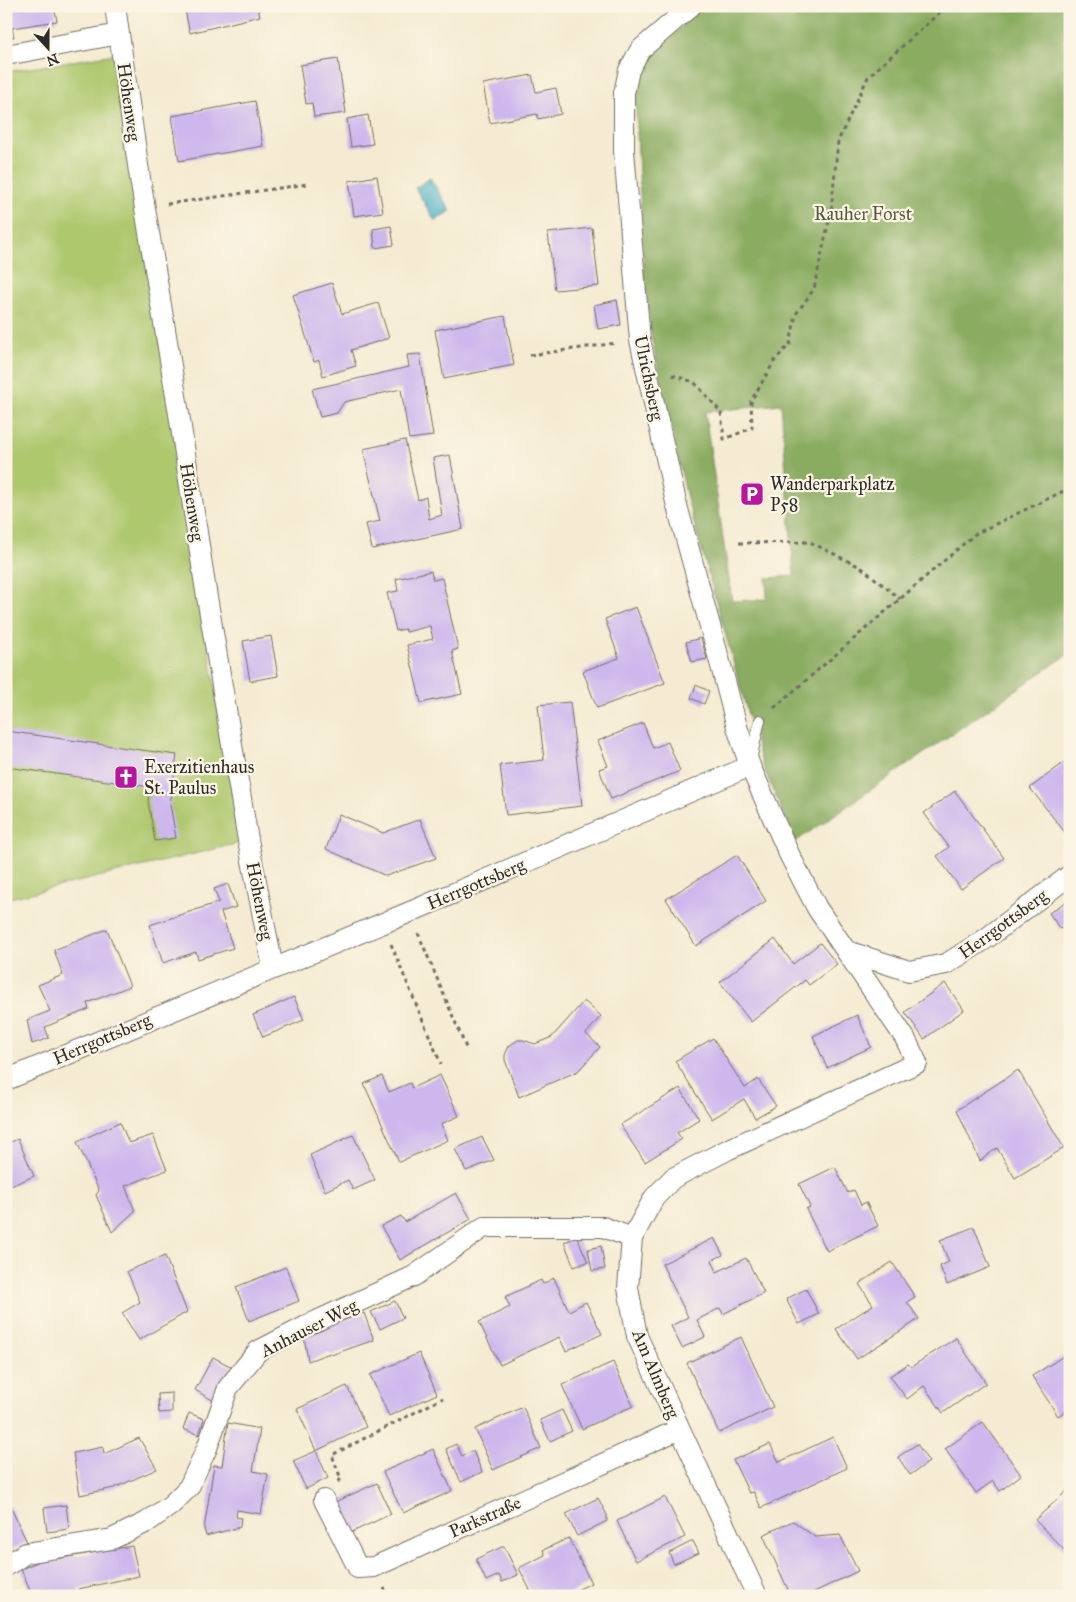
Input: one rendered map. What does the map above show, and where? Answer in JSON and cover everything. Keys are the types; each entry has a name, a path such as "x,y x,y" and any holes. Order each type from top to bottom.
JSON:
{"street":[{"name":"Höhenweg","path":"115,6 144,207 222,691 273,968"},
{"name":"Ulrichsberg","path":"690,6 640,50 629,70 624,93 624,151 642,348 676,502 722,666 736,727 750,766"},
{"path":"6,55 119,34"},
{"path":"750,766 817,908 848,951"},
{"name":"Herrgottsberg","path":"6,1080 410,912 750,766"},
{"name":"Herrgottsberg","path":"848,951 909,971 946,964 988,938 1070,875"},
{"name":"Am Almberg","path":"757,1596 637,1336 628,1288 632,1238 654,1198 673,1178 736,1146 917,1062 905,1038 848,951"},
{"name":"Anhauser Weg","path":"6,1566 26,1553 112,1539 147,1522 171,1505 189,1487 206,1448 228,1388 258,1351 310,1324 414,1276 484,1227 603,1227 632,1238"},
{"name":"Parkstraße","path":"324,1500 358,1568 374,1567 680,1429"}],"lane":[{"path":"750,766 760,720"}],"path":[{"path":"530,354 642,348 659,372 694,382 721,412 724,439 752,428 751,401 775,360 790,344 796,314 814,289 831,211 838,141 868,77 947,6"},
{"path":"144,207 308,184"},
{"path":"760,720 975,534 1070,488"},
{"path":"739,543 810,542 862,568 900,599"},
{"path":"410,912 467,1050"},
{"path":"382,923 441,1064"},
{"path":"324,1500 341,1479 332,1455 443,1398"}],"green space":[{"name":"Rauher Forst","path":"702,6 1070,6 1070,653 795,842 762,764 687,498 652,340 644,275 635,92 650,58","holes":["781,404 794,576 766,578 767,599 732,601 705,412"]},
{"path":"114,54 240,843 6,899 6,72"}],"water":[{"path":"430,178 451,211 435,221 415,188"}],"building":[{"path":"6,6 54,6 57,21 12,28 14,37 6,38"},
{"path":"184,6 257,6 260,16 190,33"},
{"path":"338,59 346,113 314,117 312,103 306,104 300,65"},
{"path":"532,75 536,92 556,88 561,114 538,119 537,114 490,123 483,84"},
{"path":"255,101 263,146 179,161 172,116"},
{"path":"368,115 373,144 351,147 347,119"},
{"path":"377,176 383,212 354,216 349,181"},
{"path":"391,226 394,245 375,248 373,229"},
{"path":"592,228 599,286 555,290 548,233"},
{"path":"332,283 342,314 378,303 389,338 351,350 356,366 323,376 319,360 314,362 293,295"},
{"path":"617,300 621,325 598,329 594,305"},
{"path":"505,316 514,365 444,379 435,330"},
{"path":"420,354 433,436 409,439 401,389 344,402 337,413 320,417 312,389 409,367 407,355"},
{"path":"405,440 418,500 426,497 429,519 442,515 433,458 450,455 463,529 372,549 366,524 380,521 363,449"},
{"path":"431,571 433,580 442,578 458,649 452,651 462,694 421,703 407,645 433,639 430,626 406,632 405,629 396,631 387,593 398,591 396,579"},
{"path":"636,607 665,683 597,708 583,671 619,658 605,619"},
{"path":"271,636 278,676 250,681 243,641"},
{"path":"701,638 707,659 692,662 686,642"},
{"path":"696,685 709,691 704,704 691,698"},
{"path":"570,702 582,806 506,815 500,765 544,760 538,705"},
{"path":"643,723 653,748 668,742 680,771 611,799 599,769 608,766 598,741"},
{"name":"Exerzitienhaus St. Paulus","path":"6,731 177,755 170,804 176,838 155,841 148,801 151,787 6,767"},
{"path":"1070,758 1070,839 1030,788"},
{"path":"955,791 1004,858 961,889 937,856 949,847 924,813"},
{"path":"339,814 383,833 420,819 436,858 386,876 326,849"},
{"path":"737,855 766,901 696,946 666,899"},
{"path":"228,884 236,907 221,912 233,948 198,959 196,952 163,963 150,925 219,902 214,889"},
{"path":"1070,899 1070,923 1060,929 1049,913"},
{"path":"107,929 130,986 87,1003 89,1009 45,1027 49,1038 32,1044 27,1020 50,1011 38,985 63,975 54,950"},
{"path":"775,939 793,964 820,943 837,964 809,985 805,980 751,1022 720,982"},
{"path":"945,983 964,1010 924,1039 905,1012"},
{"path":"294,997 304,1020 263,1037 253,1015"},
{"path":"584,1001 601,1016 586,1034 600,1047 578,1071 519,1097 505,1060 509,1046 518,1040 535,1044 552,1037"},
{"path":"857,1015 871,1047 827,1068 813,1036"},
{"path":"713,1038 745,1088 758,1079 776,1106 755,1118 744,1099 712,1119 675,1061"},
{"path":"1018,1070 1064,1148 1015,1178 997,1148 980,1161 957,1110"},
{"path":"440,1075 459,1116 441,1124 448,1140 399,1162 364,1084 382,1076 389,1092 410,1083 412,1088"},
{"path":"680,1088 699,1119 677,1133 682,1139 645,1162 620,1125"},
{"path":"120,1122 129,1143 153,1135 167,1170 125,1186 135,1211 112,1232 96,1195 99,1191 77,1142"},
{"path":"353,1135 375,1180 353,1190 348,1180 325,1191 310,1155"},
{"path":"482,1137 494,1160 466,1171 455,1149"},
{"path":"18,1139 34,1176 6,1188 6,1144"},
{"path":"835,1167 848,1193 854,1190 861,1205 866,1202 878,1226 827,1251 806,1209 810,1207 799,1184"},
{"path":"456,1193 471,1219 400,1260 381,1226 401,1216 405,1222"},
{"path":"974,1227 990,1267 947,1285 940,1266 949,1262 940,1240"},
{"path":"577,1237 588,1262 574,1267 564,1242"},
{"path":"714,1238 723,1255 712,1260 717,1272 746,1258 764,1293 723,1314 720,1308 697,1320 705,1337 682,1348 671,1326 688,1317 662,1264"},
{"path":"601,1246 605,1269 592,1271 588,1249"},
{"path":"165,1256 187,1312 139,1340 122,1313 140,1302 127,1271"},
{"path":"892,1262 915,1297 907,1302 919,1319 857,1359 836,1329 873,1305 859,1284"},
{"path":"286,1267 299,1301 249,1321 236,1287"},
{"path":"554,1278 569,1311 586,1302 602,1334 566,1351 559,1337 500,1365 479,1322 510,1307 505,1297 541,1280 543,1284"},
{"path":"806,1289 819,1314 799,1324 786,1299"},
{"path":"395,1301 403,1318 380,1329 371,1312"},
{"path":"364,1313 374,1340 308,1361 304,1336"},
{"path":"741,1337 773,1407 719,1433 687,1363"},
{"path":"956,1338 986,1383 943,1413 924,1386 907,1399 890,1376 908,1364 911,1367"},
{"path":"1070,1352 1070,1408 1058,1416 1032,1376"},
{"path":"419,1353 437,1394 389,1416 370,1375"},
{"path":"213,1357 232,1367 214,1401 195,1390"},
{"path":"613,1362 633,1406 582,1429 562,1385"},
{"path":"347,1386 366,1427 316,1451 297,1409"},
{"path":"172,1393 172,1412 159,1413 158,1394"},
{"path":"523,1407 541,1448 493,1470 475,1429"},
{"path":"562,1410 572,1431 550,1441 540,1420"},
{"path":"189,1413 204,1419 199,1435 183,1429"},
{"path":"983,1422 1021,1475 1000,1491 993,1481 976,1493 945,1449"},
{"path":"228,1423 260,1429 253,1471 268,1474 261,1514 237,1510 236,1517 241,1518 240,1527 206,1536 204,1529 214,1465 222,1466"},
{"path":"833,1437 847,1468 761,1508 754,1492 749,1493 733,1460 770,1444 779,1462"},
{"path":"139,1438 157,1469 114,1488 80,1495 73,1453 103,1447 104,1454"},
{"path":"456,1444 462,1456 473,1451 482,1472 461,1482 446,1449"},
{"path":"917,1444 929,1462 910,1475 898,1457"},
{"path":"433,1449 452,1491 403,1513 383,1472"},
{"path":"316,1451 328,1478 306,1489 293,1461"},
{"path":"377,1483 391,1514 350,1533 335,1502"},
{"path":"1070,1488 1070,1556 1035,1520"},
{"path":"665,1497 685,1537 636,1561 617,1521"},
{"path":"598,1498 607,1515 607,1521 577,1536 566,1514"},
{"path":"66,1505 69,1529 47,1532 44,1508"},
{"path":"10,1506 27,1542 6,1552 6,1508"},
{"path":"793,1521 815,1537 840,1535 858,1571 806,1596 791,1596 763,1535"},
{"path":"569,1538 591,1583 565,1596 533,1596 519,1568 545,1555 543,1550"},
{"path":"693,1541 699,1553 674,1564 669,1553"},
{"path":"132,1546 139,1576 78,1589 81,1596 50,1596 47,1589 32,1596 21,1569 54,1555 56,1559"},
{"path":"504,1546 518,1575 502,1582 499,1575 486,1581 476,1559"}],"place":[{"name":"Wanderparkplatz P58","path":"752,494"},
{"name":"Exerzitienhaus St. Paulus","path":"126,777"}]}
